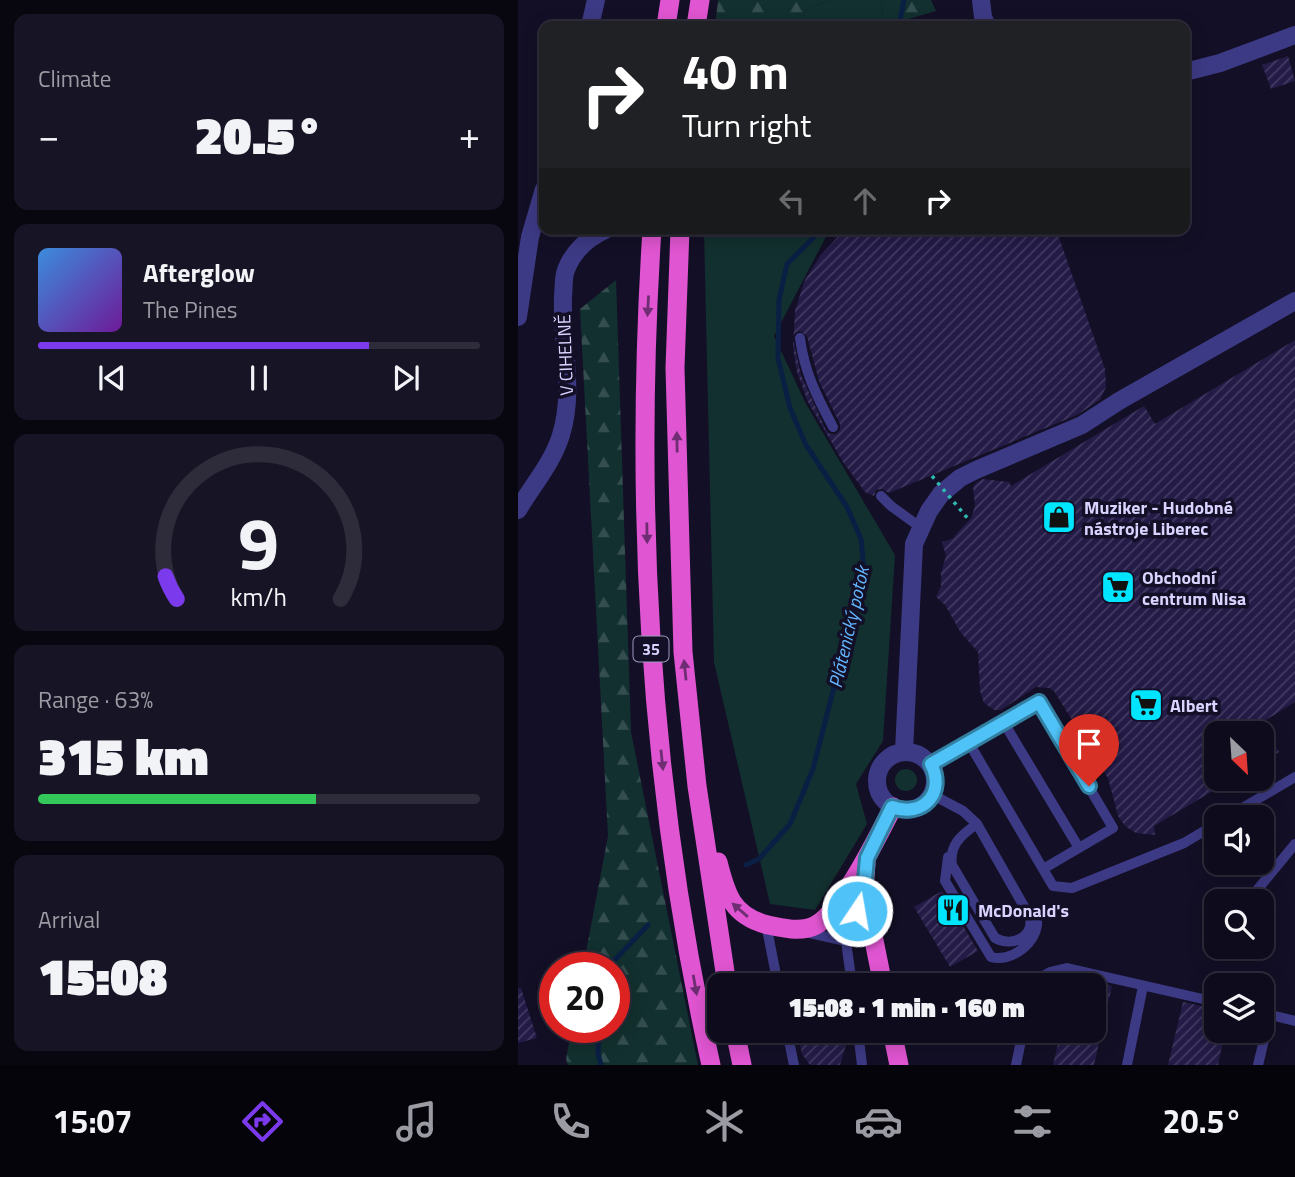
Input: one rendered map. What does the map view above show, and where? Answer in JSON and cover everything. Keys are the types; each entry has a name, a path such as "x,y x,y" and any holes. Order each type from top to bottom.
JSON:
{"highway":[{"path":"667,21 670,0"},
{"path":"697,21 700,0"},
{"name":"35","path":"652,235 645,366 652,659 665,786 682,910 711,1065"},
{"name":"35","path":"680,235 676,368 684,653 697,786 725,973"},
{"path":"697,786 730,900 743,914 766,924 795,930 810,928 824,920 867,858 892,807"},
{"path":"867,858 864,891 881,973"},
{"path":"737,1043 742,1065"},
{"path":"894,1043 899,1065"}],"street":[{"path":"591,21 596,0"},
{"path":"981,0 985,21"},
{"path":"1190,71 1220,63 1295,35"},
{"path":"518,317 524,239 539,202"},
{"name":"V CIHELNĚ","path":"518,510 524,486 544,470 561,436 567,400 562,323 564,272 578,249 597,235"},
{"path":"904,751 914,544 920,527 941,494 961,478 1082,425 1111,398 1295,301"},
{"path":"904,751 923,757 931,764 936,779 933,795 927,803 911,811 892,807 880,794 877,775 887,759 904,751"}],"lane":[{"path":"800,338 803,363 813,390 833,426"},
{"path":"881,496 920,527"},
{"path":"931,764 1039,702 1114,828 1043,869"},
{"path":"1004,723 1079,848"},
{"path":"969,743 1053,886 1072,888 1184,843 1204,831"},
{"path":"1247,805 1295,777"},
{"path":"933,795 963,811 976,824 1026,907 1037,920 1034,939 1028,945 999,958 991,957 944,881 946,863 953,847 959,838 976,824"},
{"path":"1258,889 1295,844"},
{"path":"953,847 952,865 995,938 1008,943 1021,940 1032,923 1026,907"},
{"path":"850,973 846,941 864,891"},
{"path":"766,924 776,973"},
{"path":"795,930 846,941"},
{"path":"1048,973 1067,968 1088,973"},
{"path":"1106,977 1204,1000"},
{"path":"1127,1065 1143,986"},
{"path":"1274,1016 1295,1021"},
{"path":"789,1043 794,1065"},
{"path":"859,1043 862,1065"},
{"path":"1016,1065 1021,1043"},
{"path":"1258,1065 1261,1043"}],"path":[{"path":"932,476 969,520"}],"green space":[{"path":"718,0 829,0 805,10 802,21 716,21"},
{"path":"829,0 881,0 883,21 802,21 805,10"},
{"path":"881,0 931,0 936,11 901,21 883,21"},
{"path":"704,235 827,235 774,336 806,404 895,555 883,741 856,784 867,824 815,910 770,904 714,662"},
{"path":"616,280 631,732 698,1065 568,1065 566,1059 569,1043 630,1043 630,952 586,952 608,836 580,309"},
{"path":"906,769 914,772 917,780 914,788 906,791 898,788 895,780 898,772"}],"building":[{"path":"1288,56 1295,81 1271,89 1262,65"},
{"path":"839,235 1058,235 1105,369 1106,387 1100,400 1077,415 889,493 882,489 876,490 874,496 865,492 843,462 808,402 797,372 793,340 801,375 826,430 830,434 836,434 840,430 840,424 819,381 807,336 800,331 795,333 794,337 795,310 805,280 820,256"},
{"name":"Obchodní centrum Nisa","path":"1295,340 1295,702 1264,721 1204,721 1204,791 1213,791 1154,826 1155,835 1136,833 1125,826 1118,816 1108,778 1054,691 1036,687 1001,710 994,710 984,703 980,691 978,652 961,633 945,605 936,597 941,586 941,573 946,556 942,542 952,539 971,518 975,506 973,487 976,483 983,479 1009,482 1011,486 1144,406 1155,424"},
{"path":"942,891 978,951 950,967 914,907"},
{"path":"1106,985 1112,986 1106,1012"},
{"path":"518,988 521,988 537,1038 518,1043"},
{"path":"1183,1002 1204,1006 1204,1043 1223,1043 1218,1065 1168,1065"},
{"path":"800,1043 846,1043 840,1065 810,1065 802,1054"},
{"path":"1058,1043 1099,1043 1094,1065 1053,1065"}],"waterway":[{"name":"Plátenický potok","path":"900,21 904,0"},
{"name":"Plátenický potok","path":"746,865 759,859 790,824 813,769 864,570 861,539 847,507 806,445 790,408 778,358 779,300 787,264 816,235"},
{"name":"Plátenický potok","path":"622,952 648,925"},
{"name":"Plátenický potok","path":"598,1043 601,1065"}],"place":[{"name":"Muziker - Hudobné nástroje Liberec","path":"1059,517"},
{"name":"Obchodní centrum Nisa","path":"1118,587"},
{"name":"Albert","path":"1146,705"},
{"name":"McDonald's","path":"953,910"}],"route":[{"path":"857,911 864,891 867,858 892,807 911,811 927,803 936,787 931,764 1039,702 1089,786"}]}
